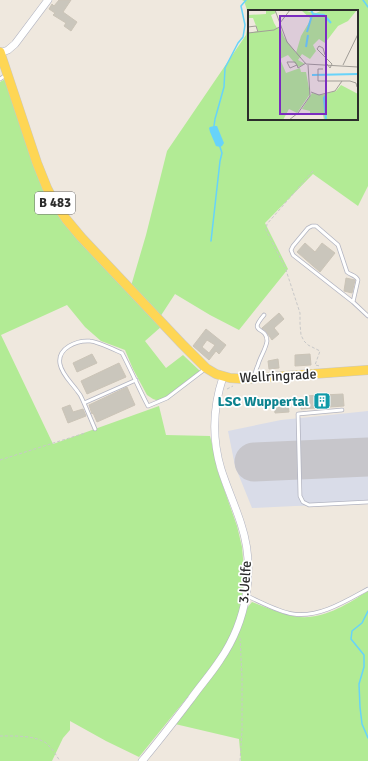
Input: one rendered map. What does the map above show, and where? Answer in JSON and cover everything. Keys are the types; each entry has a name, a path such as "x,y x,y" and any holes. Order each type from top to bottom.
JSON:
{"main road":[{"name":"B 483","path":"0,52 4,77"},
{"name":"Wellringrade","path":"4,77 47,188 66,219 81,237 206,368 223,377 237,379 368,370"}],"street":[{"path":"0,52 8,50 12,47 48,0"},
{"name":"3.Uelfe","path":"142,761 220,660 239,626 246,595 248,564 245,541 241,525 220,468 216,447 214,428 215,414 223,377"}],"lane":[{"path":"353,302 358,280 356,277 347,272 338,245 316,226 308,228 293,246 293,255 353,302 368,316"},
{"path":"254,379 257,365 266,343 264,332 257,326 264,315"},
{"path":"95,429 79,393 66,377 60,364 60,356 64,349 74,343 90,341 122,353 148,406 167,398 206,368"},
{"path":"84,403 136,380"},
{"path":"342,410 298,414 300,496 303,502 309,505 368,502"},
{"path":"246,595 277,609 293,614 311,614 328,610 368,589"}],"path":[{"path":"313,171 267,224 266,230 285,267 300,313 301,335 308,345 320,351 315,365 327,369 330,373"},
{"path":"0,460 85,433"},
{"path":"235,635 241,640 242,731 240,761"},
{"path":"0,736 37,739 46,743 60,761"}],"shaded area":[{"path":"368,411 368,504 252,508 235,466 228,431 281,420"}],"green space":[{"path":"242,0 368,0 368,186 358,206 313,174 265,223 288,269 239,330 175,294 160,317 131,286 146,235 167,151 246,35 248,22 248,120 358,120 358,10 248,10 248,13 244,1"},
{"path":"5,79 53,203 162,326 145,341 166,368 183,355 200,371 167,397 159,401 153,399 147,395 125,350 101,341 85,327 67,305 1,335 53,444 159,406 166,435 210,436 217,469 237,526 242,547 244,570 242,604 226,646 203,678 139,757 70,721 70,730 63,738 52,761 0,761 0,82"},
{"path":"368,591 368,761 241,761 239,739 175,724 241,626 247,608 252,602 277,612 293,616 313,617 342,607"}],"water":[{"path":"217,126 224,143 220,147 216,146 210,132 209,128"}],"building":[{"path":"59,0 71,0 63,12 77,22 71,31 64,26 66,23 53,15 55,13 49,9 52,4 54,6"},
{"path":"305,243 315,252 322,243 335,253 320,272 297,252"},
{"path":"346,278 355,280 352,293 344,291"},
{"path":"279,313 284,319 274,328 279,334 272,340 262,328"},
{"path":"206,329 226,345 219,354 216,351 209,360 193,346","holes":["207,340 215,345 209,353 202,347"]},
{"path":"92,354 97,363 77,372 73,363"},
{"path":"310,354 311,365 295,366 295,355"},
{"path":"278,359 279,368 269,369 268,361"},
{"path":"119,363 126,377 87,394 81,381"},
{"path":"127,387 135,405 97,422 89,405"},
{"name":"LSC Wuppertal","path":"343,394 344,406 301,409 300,402 304,402 304,396"},
{"path":"288,403 289,412 275,413 274,404"},
{"path":"70,405 73,412 83,409 86,416 68,423 62,408"}],"waterway":[{"path":"214,126 224,87 225,68 238,43 243,37 245,25 241,6 246,0"},
{"path":"363,0 368,7"},
{"path":"211,241 222,153 220,147"},
{"path":"368,611 362,623 352,631 351,639 364,655 364,667 359,684 360,707 362,724 368,738"}],"runway":[{"path":"254,462 368,457"}],"place":[{"name":"LSC Wuppertal","path":"322,401"}]}
